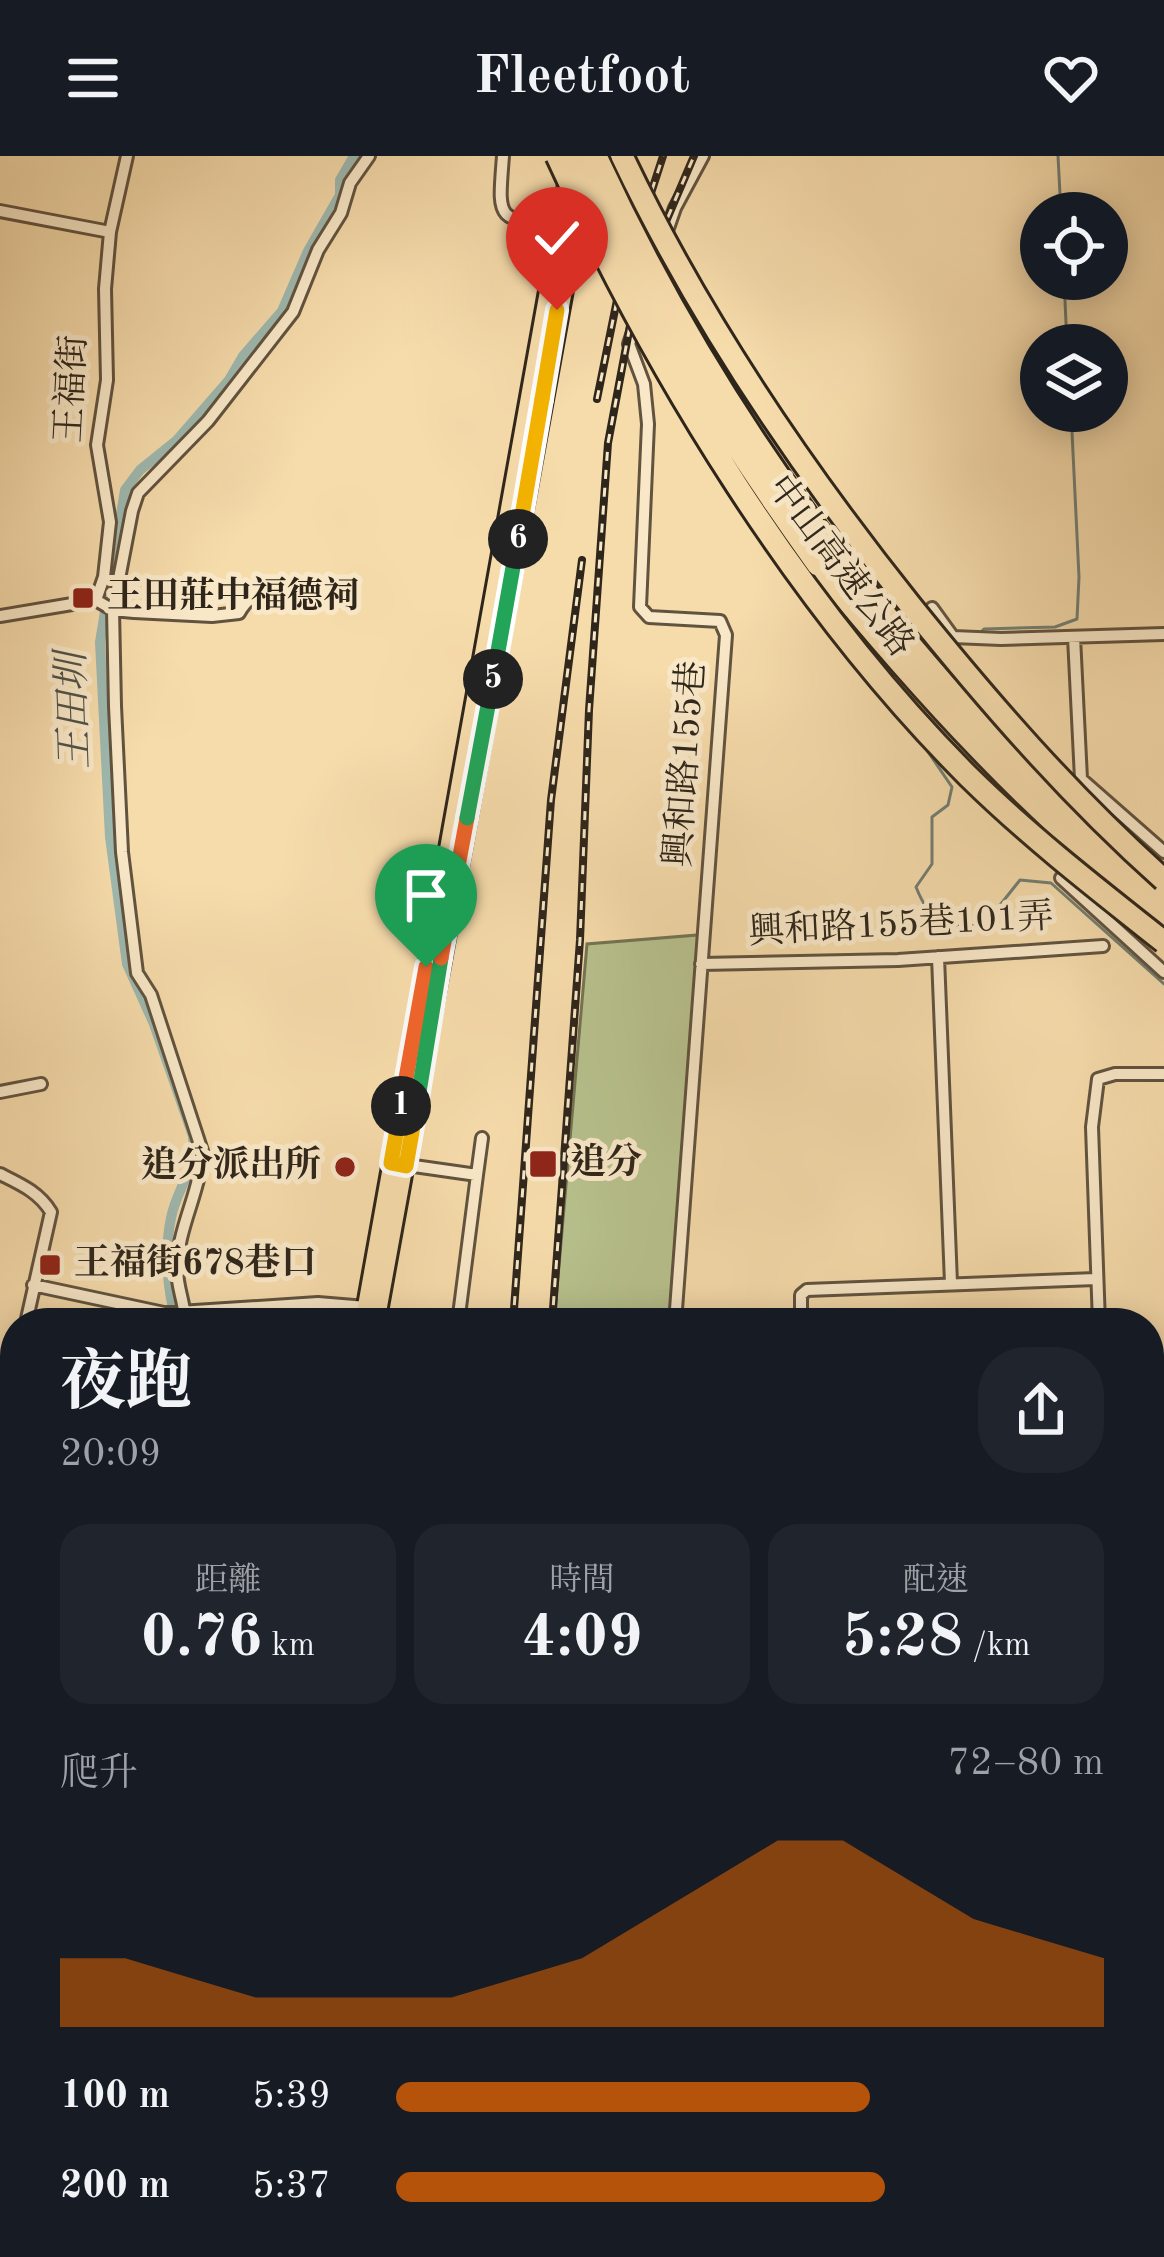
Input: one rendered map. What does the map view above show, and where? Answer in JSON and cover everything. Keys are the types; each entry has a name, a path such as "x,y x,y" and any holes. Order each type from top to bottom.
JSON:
{"highway":[{"name":"中山高速公路","path":"557,156 683,401 860,656 1037,840 1164,942"},
{"name":"中山高速公路","path":"575,156 674,347 746,464 818,566 946,717 1071,841 1164,918"},
{"name":"中山高速公路","path":"592,156 681,323 763,458 825,540 976,722 1055,802 1164,895"},
{"path":"622,156 733,359 822,490 959,666 1046,768 1164,880"}],"main road":[{"path":"370,1308 567,224 575,156"},
{"path":"567,224 592,156"}],"street":[{"name":"王福街","path":"96,599 104,577 110,522 97,445 107,380 105,289 110,232 127,156"},
{"path":"503,156 499,204 507,216 518,223 567,224"},
{"name":"興和路155巷","path":"676,1308 726,634 720,621 649,617 640,608 648,424 644,384 629,344 675,208 703,156"},
{"path":"184,1308 177,1273 180,1237 201,1176 203,1154 152,995 137,973 122,852 113,610 139,494 208,422 293,312 318,250 365,161"},
{"path":"0,212 110,232"},
{"path":"0,616 96,599 113,610 212,616 238,613 262,591 311,592"},
{"path":"932,608 953,637 1164,634"},
{"path":"1074,637 1081,779 1164,852"},
{"path":"1061,878 1164,972"},
{"name":"興和路155巷101弄","path":"701,964 938,957 1102,946"},
{"path":"938,957 951,1283"},
{"path":"1098,1308 1092,1127 1098,1079 1114,1073 1164,1074"},
{"path":"0,1092 41,1084"},
{"path":"460,1308 482,1138"},
{"path":"399,1164 476,1174"},
{"path":"0,1174 26,1187 51,1212 29,1308"},
{"path":"801,1308 801,1295 807,1290 1096,1279"},
{"path":"33,1285 141,1308"},
{"path":"229,1308 318,1304 332,1308"}],"green space":[{"path":"698,935 670,1308 555,1308 587,944"}],"waterway":[{"name":"王田圳","path":"174,1308 168,1244 174,1207 192,1160 193,1136 154,1024 127,964 110,837 100,642 125,490 140,470 176,441 282,311 340,195 340,180 354,156"},
{"path":"1058,156 1060,192"},
{"path":"1065,300 1066,324"},
{"path":"979,634 984,629 1055,627 1077,619 1072,432"},
{"path":"922,743 952,787 948,805 932,817 932,864 916,887 934,917 950,925 985,924 1020,880 1051,883 1164,984"}],"railway":[{"path":"597,399 618,295 663,156"},
{"path":"553,1308 608,443 632,315 694,156"},
{"path":"514,1308 551,800 582,560"}],"place":[{"name":"王田莊中福德祠","path":"83,598"},
{"name":"追分","path":"543,1164"},
{"name":"追分派出所","path":"345,1167"},
{"name":"王福街678巷口","path":"50,1265"}],"route":[{"path":"426,967 391,1163 406,1166 557,310"}]}
